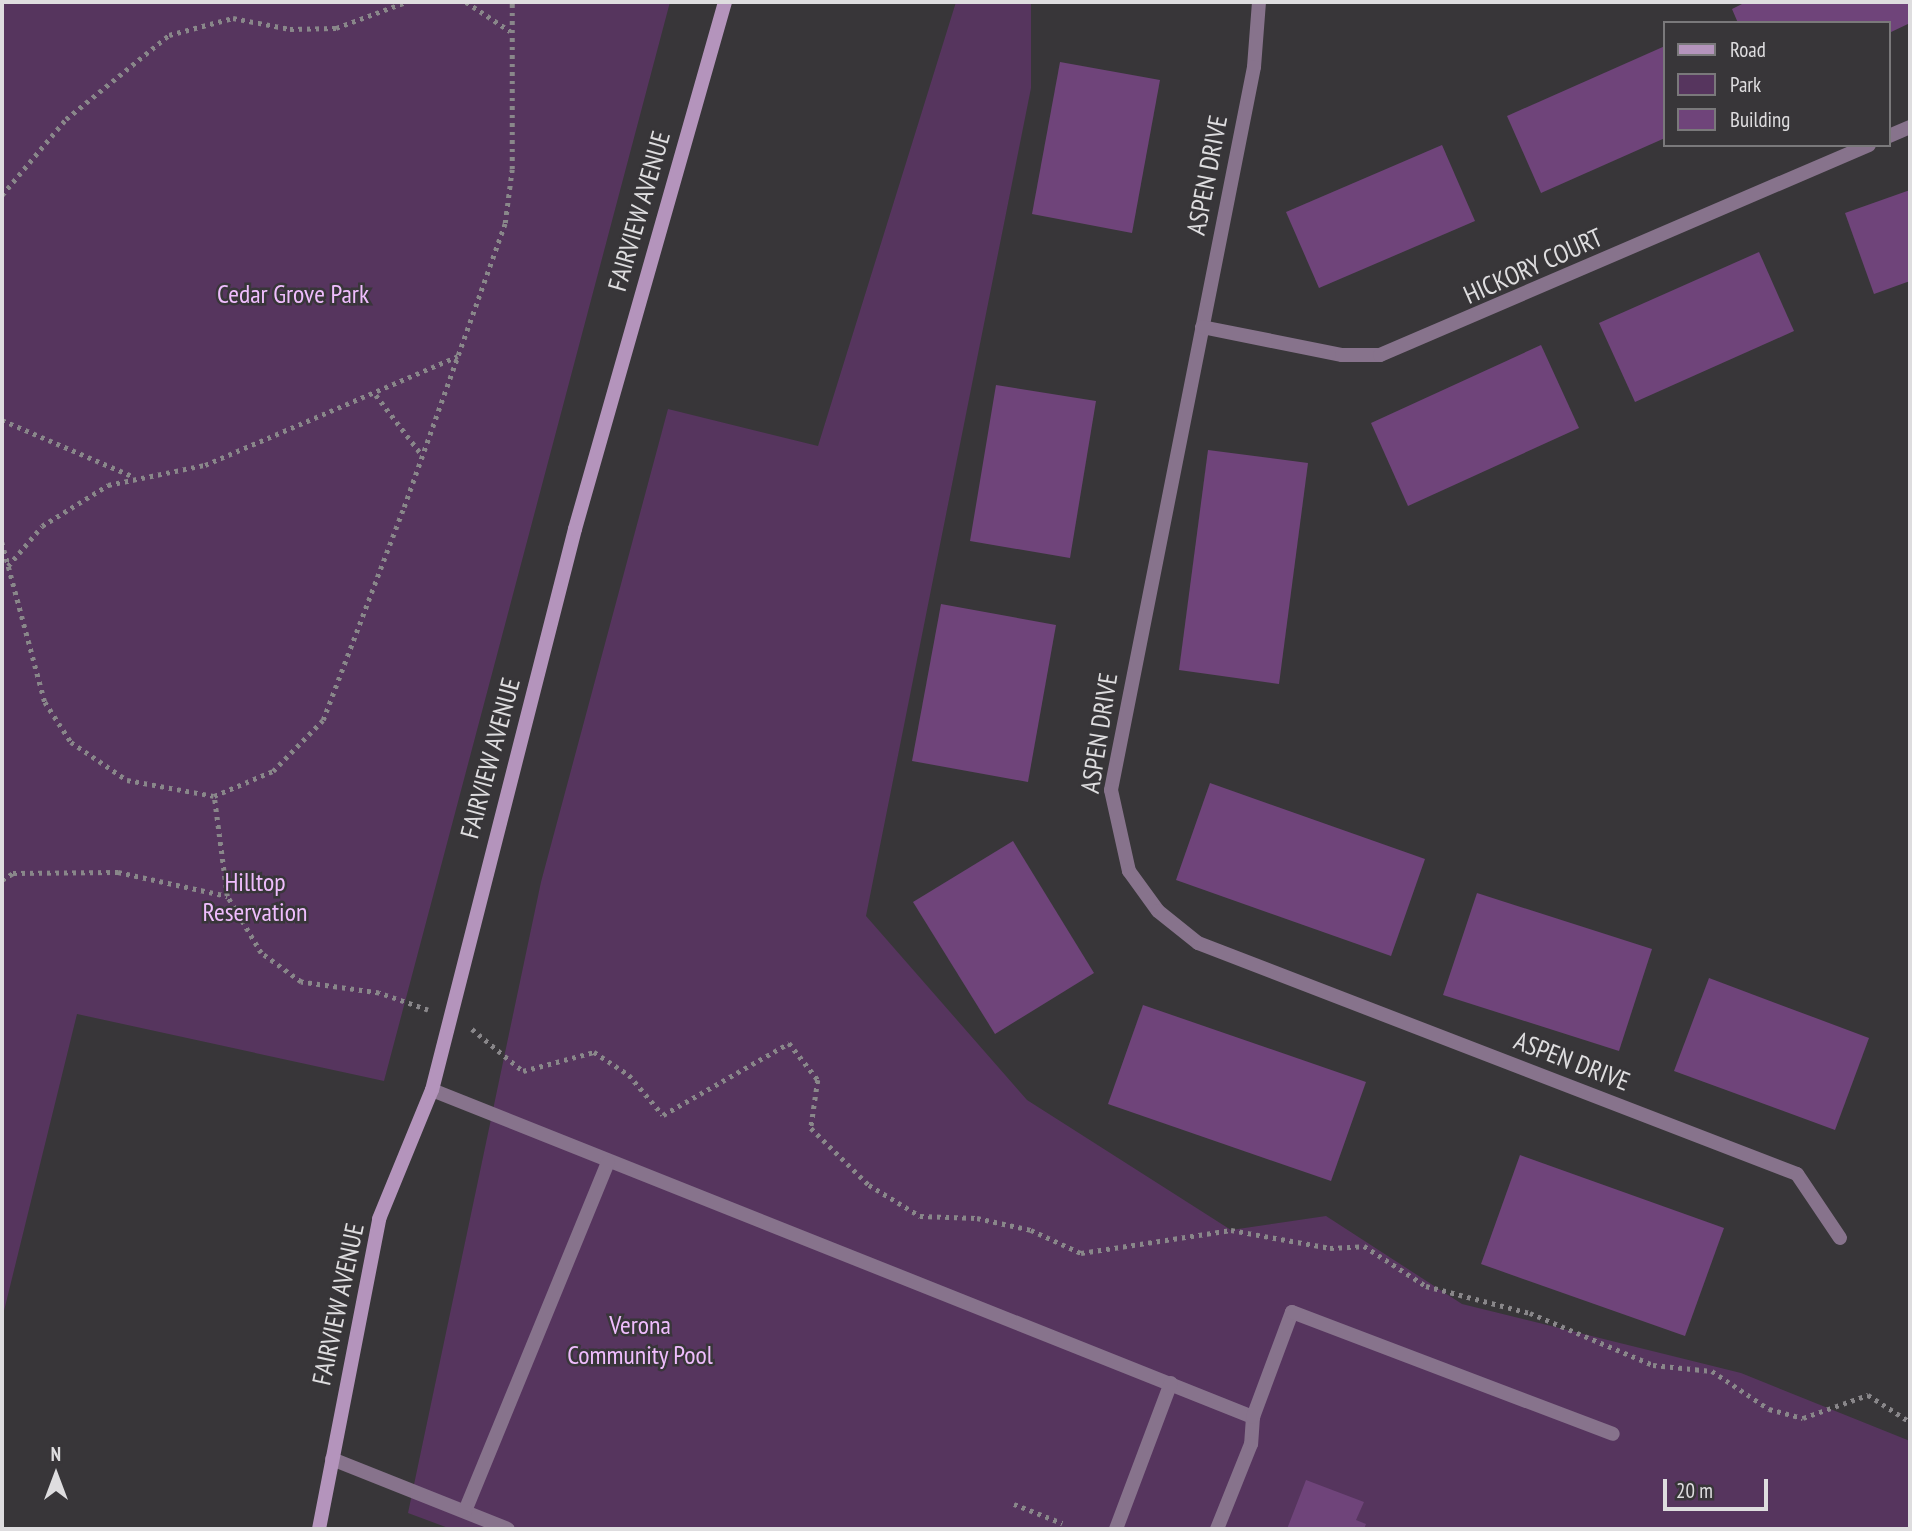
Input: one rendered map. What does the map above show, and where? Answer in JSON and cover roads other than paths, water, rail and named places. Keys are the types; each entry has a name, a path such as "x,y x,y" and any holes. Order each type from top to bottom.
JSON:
{"main road":[{"name":"FAIRVIEW AVENUE","path":"319,1529 379,1219 432,1090 448,1017 575,529 725,2"}],"street":[{"name":"ASPEN DRIVE","path":"1259,2 1254,67 1111,790 1119,845 1142,892 1198,943 1797,1174 1840,1238"},
{"path":"1891,135 1910,127"},
{"name":"HICKORY COURT","path":"1202,327 1342,355 1380,355 1864,147"},
{"path":"432,1090 608,1163 1253,1417"},
{"path":"465,1511 608,1163"},
{"path":"1217,1529 1251,1444 1253,1417 1292,1312 1613,1434"},
{"path":"1116,1529 1171,1383"},
{"path":"332,1459 508,1529"}],"park label":[{"name":"Cedar Grove Park","path":"293,294"},
{"name":"Hilltop Reservation","path":"255,897"},
{"name":"Verona Community Pool","path":"640,1340"}]}
